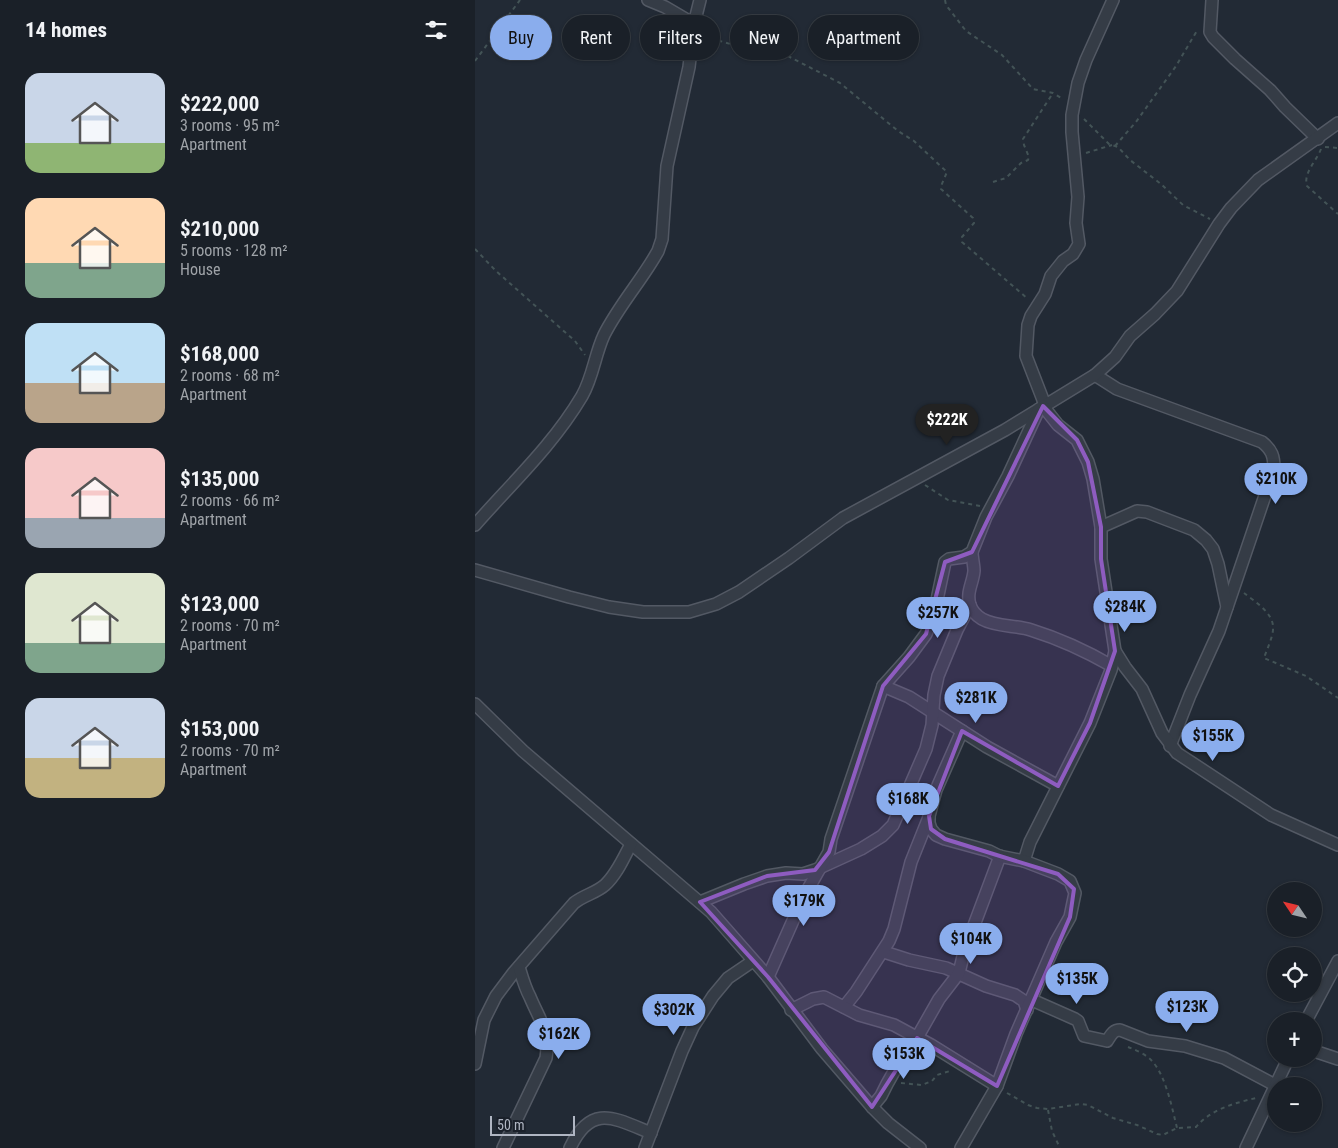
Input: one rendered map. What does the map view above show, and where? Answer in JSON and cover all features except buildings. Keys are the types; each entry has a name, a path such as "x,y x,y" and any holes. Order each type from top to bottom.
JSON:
{"street":[{"path":"648,0 665,7 676,15"},
{"path":"697,15 700,0"},
{"path":"1023,861 1090,723 1112,666 1115,651 1101,559 1101,526 1093,479 1084,452 1077,440 1058,425 1043,407 1026,356 1027,325 1045,294 1051,276 1063,261 1073,254 1079,244 1076,223 1078,196 1072,132 1074,106 1078,83 1086,60 1113,0"},
{"path":"1212,0 1210,32 1213,37 1270,90 1319,143"},
{"path":"475,525 523,474 559,429 582,395 589,382 604,335 651,265 658,251 662,239 667,166 690,60"},
{"path":"475,570 537,589 609,607 643,612 689,612 716,604 739,592 843,518 918,479 959,454 1005,430 1095,375 1115,357 1130,336 1177,292 1231,208 1259,180 1319,143 1338,123"},
{"path":"1095,375 1117,389 1262,442 1271,450 1274,458 1274,469 1219,630 1189,695 1170,746"},
{"path":"1043,407 992,507 972,552 974,571 969,589 970,605 981,619 988,622 1029,629 1075,646 1112,666"},
{"path":"1101,526 1137,511 1147,512 1194,530 1213,549 1227,607"},
{"path":"768,977 819,868 829,852 831,840 883,686 909,657 926,634 934,614 945,562 953,558 969,555 972,552"},
{"path":"700,902 737,886 767,876 803,874 819,868 861,849 882,836 893,825 926,749 932,725 934,695 938,676 957,630 970,605"},
{"path":"1115,651 1142,688 1162,733 1170,746 1188,762 1271,815 1338,845"},
{"path":"883,686 909,697 962,731 1058,786"},
{"path":"475,704 523,751 711,912 768,977 822,1049 872,1107 920,1148"},
{"path":"844,1007 884,952 895,929 911,862 929,816 936,790 962,731"},
{"path":"929,816 929,823 936,835 1000,856 1023,861 1065,878 1070,881 1075,893 1070,917 1056,942 997,1086 961,1148"},
{"path":"475,1064 484,1020 496,996 574,903 582,896 596,891 605,884 620,865 631,844"},
{"path":"872,1107 881,1096 917,1038 939,999 959,973 964,952 1000,856"},
{"path":"884,952 909,960 935,964 986,986 1019,997 1029,1005 1075,1019 1078,1021 1084,1036 1107,1041 1112,1032 1120,1030 1148,1041 1185,1046 1224,1058 1267,1085"},
{"path":"645,1148 681,1051 693,1027 713,996 728,978 753,960"},
{"path":"1311,1012 1337,964"},
{"path":"503,1148 545,1058 547,1049 546,1030 529,997 519,967"},
{"path":"791,1010 824,997 867,1018 894,1024 997,1086"},
{"path":"1322,1054 1338,1059"},
{"path":"1246,1148 1267,1102"},
{"path":"570,1148 581,1129 587,1123 600,1118 610,1118 651,1133"}],"path":[{"path":"475,61 520,0"},
{"path":"945,0 946,5 966,31 1002,55 1033,89 1053,93 1074,106 1081,118 1183,205 1219,224"},
{"path":"1075,165 1086,153 1114,145 1136,122 1176,66 1195,37 1200,25"},
{"path":"720,41 737,46 746,51 784,54 814,68 840,83 898,131 914,141 945,168 947,172 941,189 974,220 974,223 962,237 963,242 1036,307"},
{"path":"993,182 1006,178 1021,163 1028,160 1029,157 1023,145 1023,139 1053,93"},
{"path":"1319,143 1318,158 1306,176 1307,186 1338,214"},
{"path":"475,249 496,271 575,341 592,368"},
{"path":"918,479 944,499 952,502 992,507"},
{"path":"1235,585 1262,607 1270,619 1273,627 1264,658 1306,676 1338,698"},
{"path":"1107,1041 1134,1049 1151,1060 1162,1078 1177,1128"},
{"path":"891,1078 900,1083 922,1085 932,1081 937,1075 966,1066"},
{"path":"997,1086 1028,1105 1047,1109 1088,1104 1113,1118 1163,1135 1177,1128 1196,1127 1207,1115 1267,1091"},
{"path":"1047,1109 1052,1131 1059,1148"}],"highlighted area":[{"path":"1043,406 1077,440 1088,462 1101,527 1101,559 1115,651 1090,723 1058,786 962,731 929,816 931,829 945,839 1058,874 1074,889 1070,917 997,1086 917,1038 872,1107 768,977 700,902 767,876 815,870 829,852 883,686 926,634 945,562 972,552"}]}
